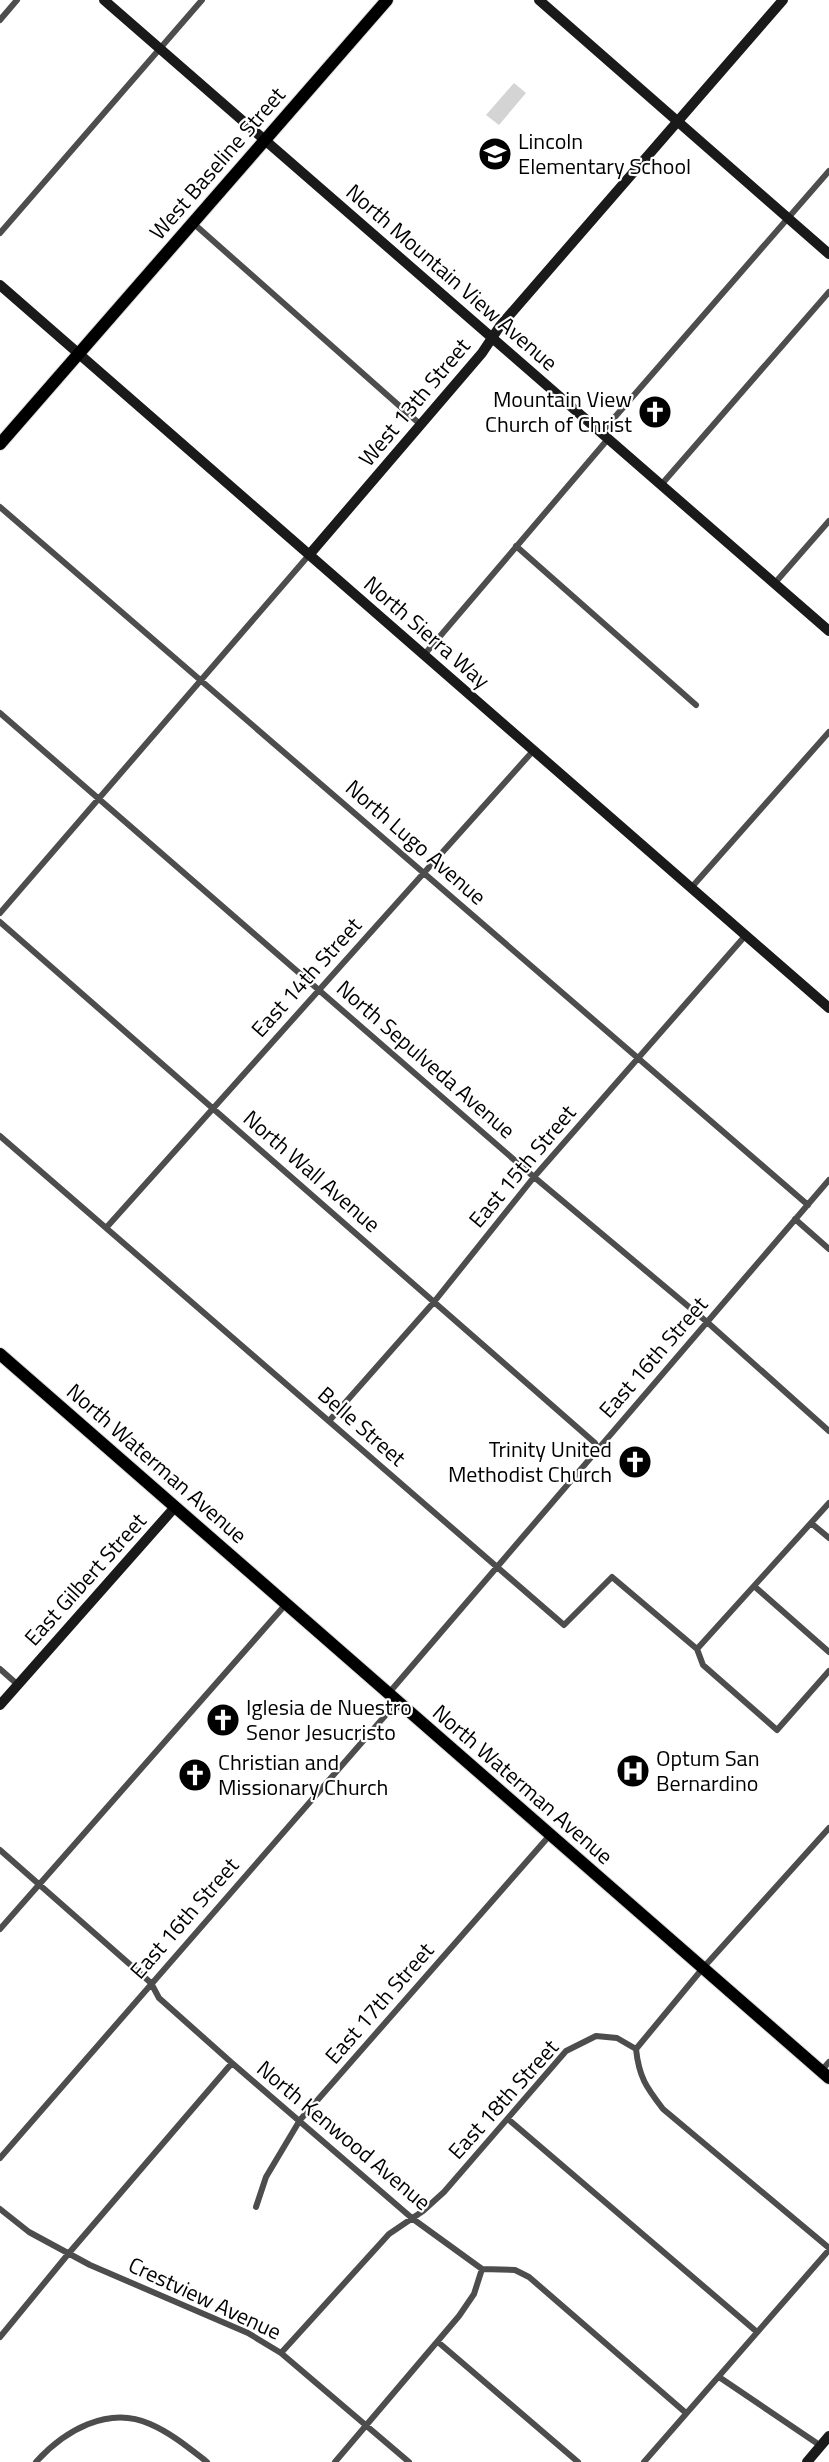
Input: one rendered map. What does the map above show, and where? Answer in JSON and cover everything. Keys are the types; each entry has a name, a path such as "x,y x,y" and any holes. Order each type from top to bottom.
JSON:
{"main road":[{"name":"West Baseline Street","path":"0,444 387,0"},
{"name":"North Waterman Avenue","path":"0,1354 703,1968 827,2070"}],"street":[{"path":"0,20 17,0"},
{"name":"North Mountain View Avenue","path":"104,0 829,631"},
{"path":"0,233 202,0"},
{"path":"539,0 829,254"},
{"name":"West 13th Street","path":"309,555 482,352 500,326 783,0"},
{"path":"424,655 829,171"},
{"path":"193,223 421,425"},
{"name":"North Sierra Way","path":"0,285 829,1008"},
{"path":"661,485 829,292"},
{"name":"North Lugo Avenue","path":"0,507 808,1205"},
{"path":"774,584 829,521"},
{"path":"516,546 696,705"},
{"path":"0,913 309,555"},
{"name":"North Sepulveda Avenue","path":"0,713 534,1177 707,1322 829,1431"},
{"path":"691,888 829,732"},
{"name":"East 14th Street","path":"106,1228 533,751"},
{"name":"North Wall Avenue","path":"0,922 595,1443 598,1449"},
{"name":"East 15th Street","path":"328,1421 434,1302 534,1177 745,936"},
{"name":"Belle Street","path":"0,1136 564,1625 612,1576 697,1649"},
{"name":"East 16th Street","path":"0,2158 392,1698 496,1567 829,1180"},
{"path":"795,1220 829,1249"},
{"path":"829,1503 697,1649 703,1665 777,1730 829,1671"},
{"name":"East Gilbert Street","path":"0,1704 175,1507"},
{"path":"811,1523 829,1538"},
{"path":"754,1586 829,1652"},
{"path":"0,1929 286,1604"},
{"path":"0,1669 17,1684"},
{"path":"644,2462 829,2249 663,2109 644,2084 638,2067 636,2049 703,1968 829,1828"},
{"name":"East 17th Street","path":"256,2207 266,2177 300,2120 550,1835"},
{"name":"North Kenwood Avenue","path":"0,1850 151,1983 159,1998 232,2063 413,2219 482,2269"},
{"name":"East 18th Street","path":"281,2353 389,2234 413,2219 444,2192 566,2051 596,2036 617,2038 636,2049"},
{"path":"0,2337 232,2063"},
{"path":"508,2119 757,2332"},
{"name":"Crestview Avenue","path":"0,2209 29,2232 90,2265 248,2333 281,2353 409,2462"},
{"path":"335,2462 438,2342 474,2294 482,2269 515,2270 529,2277 686,2414"},
{"path":"438,2342 578,2462"},
{"path":"719,2377 821,2446"},
{"path":"36,2462 48,2448 85,2425 101,2420 128,2417 149,2423 175,2437 207,2462"},
{"path":"807,2462 829,2436"}],"shaded area":[{"path":"514,83 526,93 499,125 486,115"}],"place":[{"name":"Lincoln Elementary School","path":"495,154"},
{"name":"Mountain View Church of Christ","path":"655,412"},
{"name":"Trinity United Methodist Church","path":"635,1462"},
{"name":"Iglesia de Nuestro Senor Jesucristo","path":"223,1720"},
{"name":"Optum San Bernardino","path":"633,1771"},
{"name":"Christian and Missionary Church","path":"195,1775"}]}
